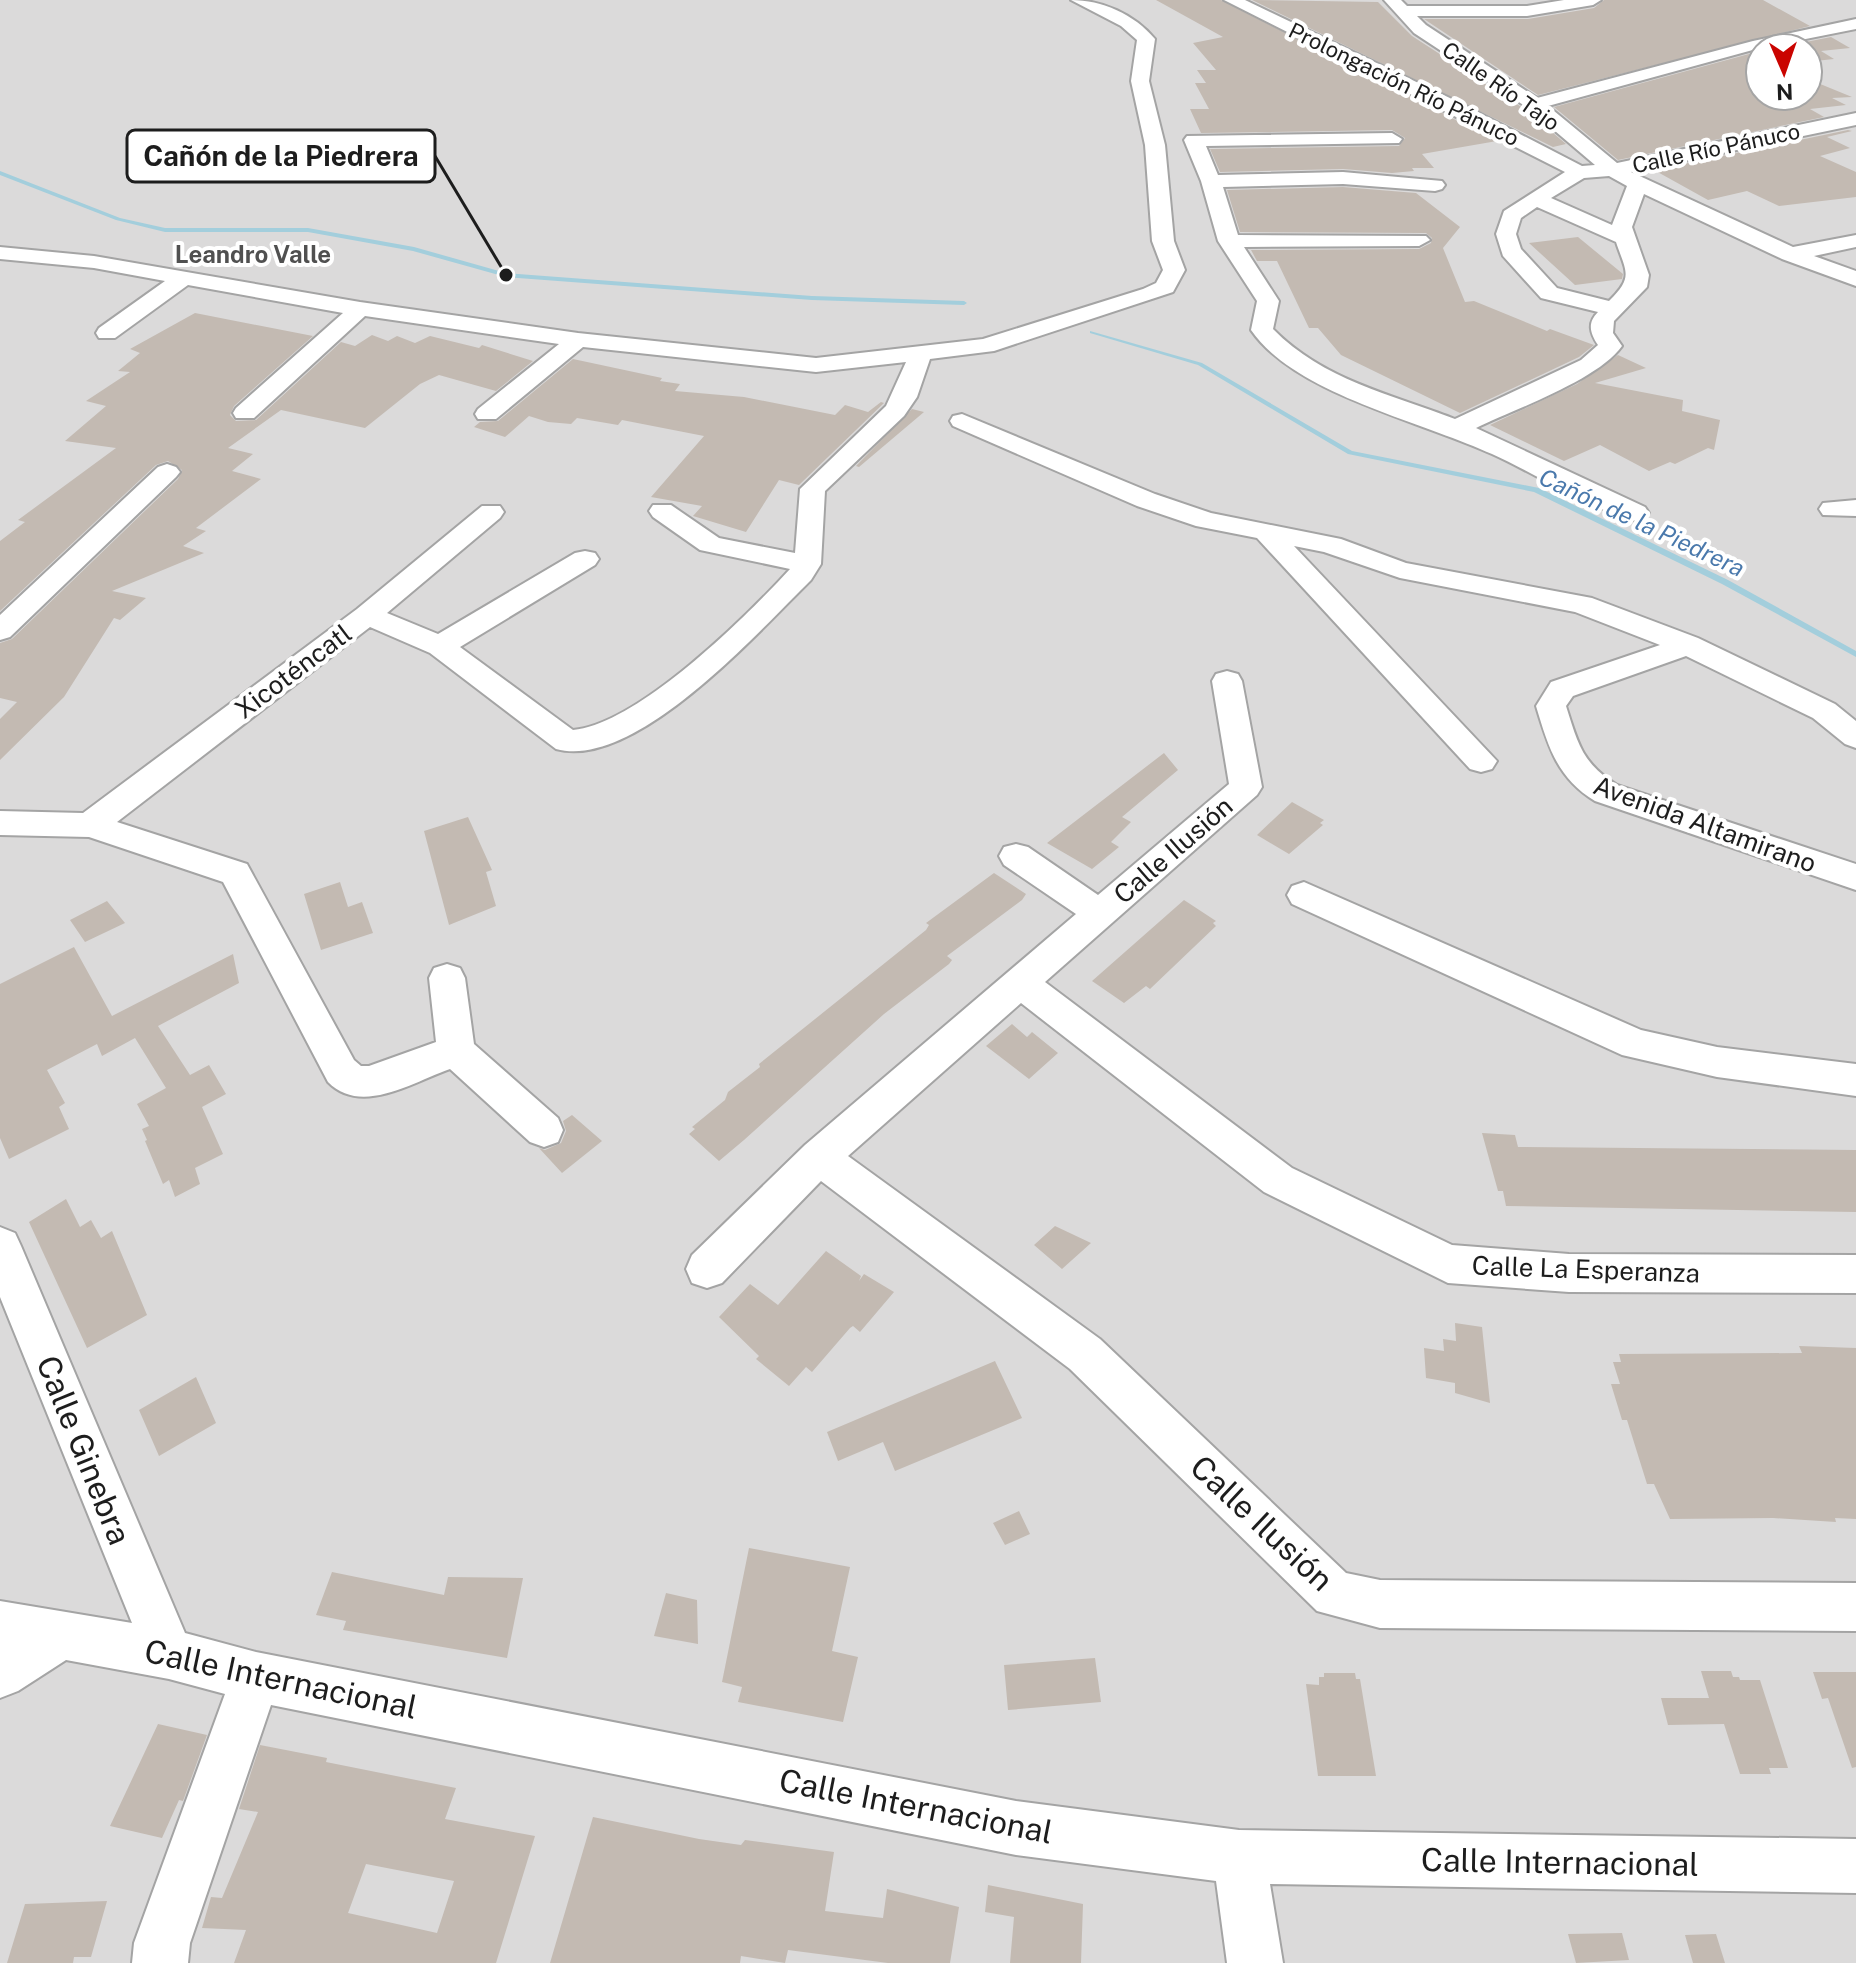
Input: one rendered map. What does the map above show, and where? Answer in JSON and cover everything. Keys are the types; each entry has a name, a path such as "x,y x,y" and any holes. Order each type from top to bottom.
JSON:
{"street":[{"path":"0,253 94,262 360,309 578,340 816,365 1004,342 1165,287 1174,270 1163,241 1166,213 1140,81 1146,39 1127,22 1079,0"},
{"name":"Prolongación Río Pánuco","path":"1232,0 1448,104 1577,171"},
{"path":"1398,6 1527,11 1593,0"},
{"name":"Calle Río Tajo","path":"1398,6 1420,29 1534,104 1613,170 1790,254 1856,279"},
{"path":"1534,104 1753,46 1856,24"},
{"name":"Calle Río Pánuco","path":"1577,171 1613,170 1856,119"},
{"path":"1392,139 1194,140 1211,181 1212,214 1268,301 1269,308 1261,322 1262,330 1294,362 1376,400 1456,428 1636,513"},
{"path":"1155,145 1197,146"},
{"path":"1577,171 1511,215 1506,234 1511,251 1549,293 1611,308"},
{"path":"1211,181 1333,178 1435,185"},
{"path":"1456,428 1589,365 1610,346 1602,333 1603,319 1636,287 1638,275 1622,227 1638,184"},
{"path":"1536,199 1623,237"},
{"path":"1229,241 1419,240"},
{"path":"1790,254 1856,241"},
{"path":"107,333 186,276"},
{"path":"245,413 360,309"},
{"path":"487,414 578,340"},
{"path":"367,615 440,646 567,741 588,740 636,717 700,673 807,564 810,555 809,501 813,489 895,411 905,397 921,353"},
{"path":"962,421 1146,500 1205,520 1331,545 1400,570 1582,604 1688,645 1824,711 1856,737"},
{"path":"0,631 167,472"},
{"path":"662,511 710,544 807,564"},
{"name":"Xicoténcatl","path":"90,825 367,615 491,512"},
{"path":"1267,533 1481,761"},
{"path":"440,646 585,559"},
{"name":"Avenida Altamirano","path":"1688,645 1562,689 1551,706 1567,755 1581,779 1606,793 1856,877"},
{"name":"Calle Ilusión","path":"707,1269 819,1157 1246,787 1227,681"},
{"path":"0,823 90,825 235,873 341,1071 352,1082 369,1082 456,1051"},
{"name":"Calle Ilusión","path":"1016,856 1099,913"},
{"path":"1304,895 1635,1044 1717,1062 1856,1080"},
{"path":"447,978 456,1051 544,1130"},
{"name":"Calle La Esperanza","path":"1019,982 1278,1180 1448,1264 1569,1273 1856,1274"},
{"name":"Calle Ilusión","path":"819,1157 1085,1354 1334,1594 1380,1604 1856,1607"},
{"name":"Calle Ginebra","path":"0,1246 169,1654"},
{"name":"Calle Internacional","path":"0,1625 169,1654 256,1677 1016,1828 1239,1857 1856,1866"},
{"path":"0,1673 61,1635"},
{"path":"160,1963 162,1943 256,1677"},
{"path":"1239,1857 1255,1963"}],"shaded area":[{"path":"0,0 1856,0 1856,1963 0,1963"}],"building":[{"path":"1156,0 1221,0 1497,141 1422,154 1434,168 1412,168 1414,171 1220,172 1210,149 1399,146 1405,138 1392,130 1201,133 1190,109 1209,109 1195,83 1206,83 1197,70 1216,70 1193,43 1223,37"},
{"path":"1252,0 1378,2 1412,36 1526,110 1566,144 1553,147"},
{"path":"1604,0 1763,0 1810,26 1786,32 1744,32 1744,43 1538,95 1424,19 1528,19 1594,8"},
{"path":"1831,37 1850,48 1824,51 1824,38"},
{"path":"1744,55 1744,112 1815,112 1824,117 1618,160 1554,107"},
{"path":"1824,86 1852,97 1832,98 1846,105 1824,107"},
{"path":"1852,131 1827,137 1850,148 1820,156 1856,172 1856,197 1779,206 1747,191 1708,200 1654,170"},
{"path":"1343,187 1416,193 1460,227 1443,248 1465,302 1474,301 1547,331 1550,329 1594,345 1579,357 1460,413 1341,355 1318,328 1309,328 1277,261 1257,261 1251,250 1419,249 1431,243 1432,238 1426,233 1240,232 1227,190"},
{"path":"1578,237 1623,274 1622,279 1575,285 1529,243"},
{"path":"195,313 313,336 234,406 230,415 236,421 256,420 341,342 355,346 372,335 388,341 397,336 415,343 430,336 479,348 482,345 533,361 496,391 439,375 420,384 365,428 281,410 228,448 253,454 232,471 261,479 196,528 206,531 183,546 204,553 112,591 146,598 120,620 114,618 64,697 0,760 0,719 17,702 0,698 0,643 12,639 178,479 182,470 168,461 156,465 0,611 0,541 25,522 18,520 116,448 65,441 106,406 86,401 130,372 118,371 140,353 130,349"},
{"path":"1618,355 1646,368 1595,383 1683,400 1682,411 1720,420 1714,450 1708,448 1675,464 1670,462 1649,471 1600,445 1564,461 1490,425 1577,384"},
{"path":"573,359 680,384 675,391 744,397 835,415 845,405 868,412 884,403 799,485 779,480 746,532 693,516 702,506 651,497 704,436 622,420 618,425 577,418 571,424 529,416 505,437 474,427 480,422 498,421"},
{"path":"912,409 924,412 859,467 856,466"},
{"path":"1164,753 1178,770 1122,817 1131,822 1111,842 1119,847 1092,869 1047,843"},
{"path":"1292,802 1324,820 1320,823 1323,825 1289,854 1257,835"},
{"path":"468,817 492,870 486,872 496,906 449,925 424,831"},
{"path":"994,873 1026,894 1022,900 947,956 952,960 949,964 884,1014 744,1140 719,1161 689,1134 695,1129 692,1127 725,1100 728,1092 760,1067 759,1064 926,930 929,925 926,923"},
{"path":"340,882 348,907 362,902 373,933 321,950 304,894"},
{"path":"1184,900 1216,921 1213,923 1216,926 1150,989 1146,986 1124,1003 1092,981"},
{"path":"107,901 125,923 85,942 70,920"},
{"path":"74,947 112,1016 233,954 239,983 158,1026 190,1075 209,1065 226,1094 202,1107 223,1154 195,1168 200,1184 175,1197 169,1180 163,1184 145,1141 142,1129 149,1126 137,1104 166,1088 135,1038 102,1056 97,1044 47,1070 65,1103 59,1107 69,1129 9,1159 0,1138 0,984"},
{"path":"1012,1024 1027,1037 1032,1032 1058,1053 1029,1079 986,1046"},
{"path":"572,1115 602,1141 562,1173 539,1148 545,1150 561,1143 566,1131 563,1121"},
{"path":"1482,1133 1515,1135 1518,1147 1856,1150 1856,1212 1506,1206 1503,1191 1498,1191"},
{"path":"66,1199 80,1227 91,1220 101,1238 112,1231 147,1315 87,1348 29,1222"},
{"path":"1055,1226 1091,1243 1062,1269 1034,1245"},
{"path":"826,1251 861,1276 859,1281 864,1274 894,1292 860,1332 853,1326 850,1328 812,1372 806,1367 789,1386 756,1359 759,1356 719,1317 750,1284 778,1305"},
{"path":"1455,1323 1482,1327 1490,1403 1455,1393 1455,1383 1426,1378 1424,1348 1444,1351 1443,1339 1456,1341"},
{"path":"1799,1346 1856,1348 1856,1519 1835,1518 1836,1522 1773,1518 1670,1519 1654,1484 1647,1484 1627,1420 1622,1420 1611,1384 1620,1384 1613,1362 1621,1362 1619,1354 1802,1353"},
{"path":"995,1361 1022,1418 895,1471 883,1442 838,1461 827,1432"},
{"path":"196,1377 216,1423 159,1456 139,1410"},
{"path":"1019,1511 1030,1534 1005,1545 993,1523"},
{"path":"749,1548 850,1567 832,1651 858,1657 843,1722 738,1702 742,1687 722,1682"},
{"path":"332,1572 444,1595 448,1577 523,1578 507,1658 343,1630 346,1621 316,1615"},
{"path":"666,1593 697,1600 698,1644 654,1636"},
{"path":"1095,1658 1101,1702 1008,1710 1004,1665"},
{"path":"1701,1671 1731,1671 1733,1677 1740,1680 1760,1680 1788,1768 1769,1768 1771,1774 1740,1774 1724,1724 1668,1725 1661,1698 1709,1698"},
{"path":"1813,1672 1856,1672 1856,1767 1852,1768 1828,1698 1822,1699"},
{"path":"1324,1673 1355,1673 1356,1679 1360,1679 1376,1776 1318,1776 1306,1684 1319,1685 1319,1677 1324,1677"},
{"path":"158,1724 207,1735 183,1801 179,1800 162,1838 110,1826"},
{"path":"260,1745 327,1758 326,1762 456,1788 445,1819 535,1836 496,1963 234,1963 246,1930 202,1928 211,1897 222,1898 258,1812 239,1809","holes":["366,1864 454,1881 437,1933 348,1913"]},
{"path":"593,1817 699,1839 741,1845 745,1840 834,1852 825,1911 883,1918 887,1889 959,1907 950,1963 888,1963 788,1950 785,1963 741,1956 740,1963 550,1963"},
{"path":"988,1885 1083,1904 1081,1963 1010,1963 1014,1917 985,1912"},
{"path":"107,1901 91,1957 74,1957 73,1963 7,1963 25,1904"},
{"path":"1622,1933 1629,1960 1576,1963 1568,1934"},
{"path":"1716,1934 1725,1963 1693,1963 1685,1935"}],"waterway":[{"name":"Cañón de la Piedrera","path":"0,173 118,219 165,230 308,230 414,249 506,275 812,298 964,303"},
{"name":"Cañón de la Piedrera","path":"1092,332 1200,364 1350,453 1536,490 1725,582 1856,654"}],"place":[{"name":"Cañón de la Piedrera","path":"506,275"}],"district":[{"name":"Leandro Valle","path":"253,254"}]}
